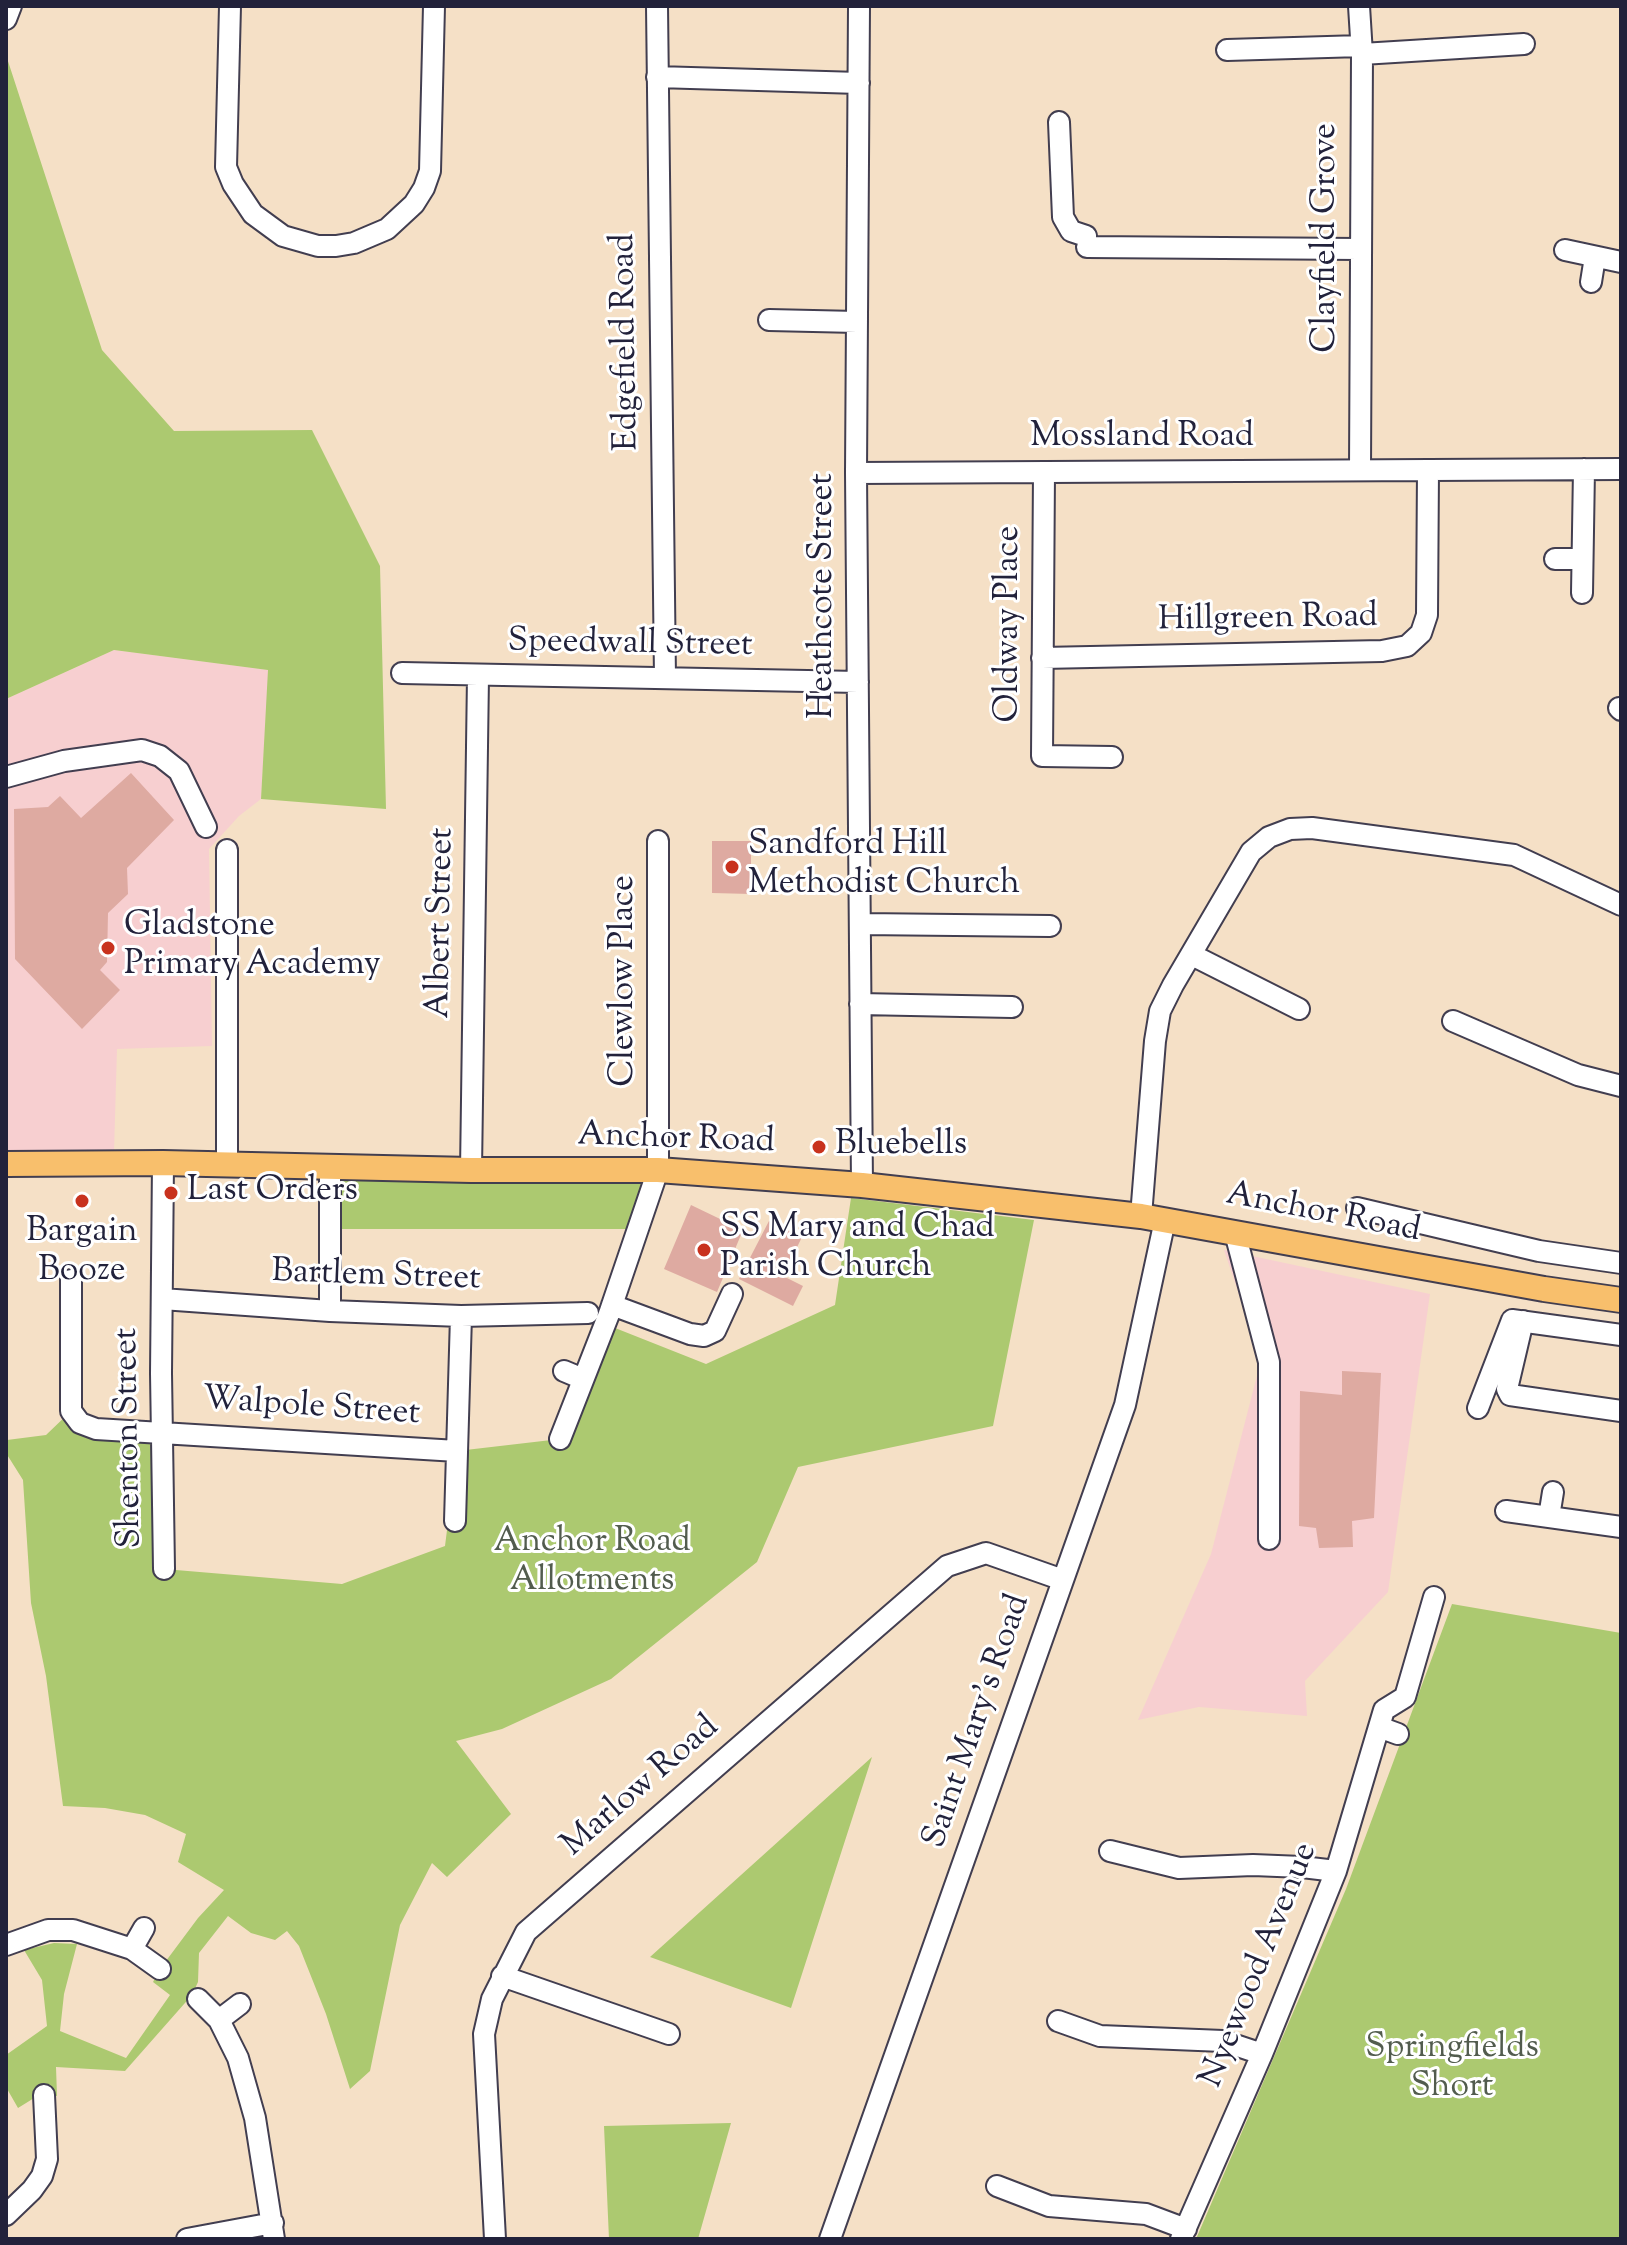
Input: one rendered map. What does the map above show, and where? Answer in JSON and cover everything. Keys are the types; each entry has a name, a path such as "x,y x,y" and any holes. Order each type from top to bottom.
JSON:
{"main road":[{"name":"Anchor Road","path":"6,1164 163,1163 471,1170 658,1170 862,1185 1153,1218 1544,1289 1621,1300"}],"street":[{"path":"6,19 11,6"},
{"path":"230,6 226,167 242,200 267,226 300,242 327,246 354,243 387,229 414,204 424,188 430,171 434,6"},
{"name":"Edgefield Road","path":"657,6 665,678"},
{"name":"Heathcote Street","path":"859,6 856,473 862,1185"},
{"name":"Clayfield Grove","path":"1359,6 1360,470"},
{"path":"1227,50 1361,50 1524,44"},
{"path":"657,77 859,83"},
{"path":"1059,122 1063,217 1071,231 1086,244 1359,249"},
{"path":"1565,250 1621,262"},
{"path":"1591,282 1595,257"},
{"path":"769,320 857,322"},
{"path":"1582,593 1584,469"},
{"name":"Mossland Road","path":"856,473 1621,469"},
{"name":"Hillgreen Road","path":"1042,658 1382,651 1407,646 1421,633 1427,615 1428,470"},
{"name":"Oldway Place","path":"1044,472 1042,756 1112,757"},
{"path":"1555,559 1581,559"},
{"name":"Speedwall Street","path":"402,673 858,682"},
{"name":"Albert Street","path":"471,1170 478,676"},
{"path":"6,777 64,761 142,750 160,756 179,771 206,827"},
{"name":"Saint Mary's Road","path":"830,2239 1125,1405 1153,1218 1155,1041 1160,1011 1251,852 1269,837 1290,829 1312,828 1514,855 1621,905"},
{"name":"Clewlow Place","path":"560,1439 574,1375 612,1305 658,1170 658,841"},
{"path":"227,850 227,1164"},
{"path":"861,924 1050,926"},
{"path":"1192,955 1299,1009"},
{"path":"860,1004 1012,1007"},
{"path":"1453,1021 1578,1075 1621,1086"},
{"name":"Shenton Street","path":"163,1163 161,1431 164,1569"},
{"path":"330,1311 332,1166"},
{"path":"1357,1208 1539,1251 1621,1263"},
{"path":"1235,1233 1269,1362 1269,1539"},
{"name":"Walpole Street","path":"71,1280 71,1411 80,1423 96,1429 457,1451"},
{"path":"612,1305 690,1334 704,1336 715,1331 732,1294"},
{"name":"Bartlem Street","path":"162,1299 330,1311 461,1316 588,1313"},
{"path":"455,1521 461,1316"},
{"path":"1518,1320 1621,1335"},
{"path":"1478,1408 1518,1320"},
{"path":"1518,1320 1507,1389 1510,1395 1621,1411"},
{"path":"1549,1517 1553,1492"},
{"path":"1506,1511 1621,1527"},
{"name":"Marlow Road","path":"495,2239 484,2034 492,1999 526,1932 947,1566 986,1553 1063,1580"},
{"name":"Nyewood Avenue","path":"1184,2234 1262,2054 1336,1871 1387,1724 1405,1697 1434,1597"},
{"path":"1110,1851 1179,1868 1265,1866 1336,1871"},
{"path":"6,1945 57,1928 89,1933 132,1949 160,1969"},
{"path":"132,1949 144,1928"},
{"path":"502,1976 669,2034"},
{"path":"187,2239 274,2231 255,2118 238,2058 219,2020 198,1999"},
{"path":"219,2020 240,2004"},
{"path":"1058,2021 1100,2036 1223,2041 1262,2054"},
{"path":"6,2215 42,2176 47,2159 38,2107"},
{"path":"997,2186 1049,2206 1146,2214 1184,2234"}],"shaded area":[{"name":"Gladstone Primary Academy","path":"114,650 269,670 261,799 239,816 209,849 212,1046 117,1049 114,1152 6,1150 6,699"},
{"path":"1224,1250 1430,1294 1388,1592 1305,1681 1307,1716 1199,1707 1138,1720 1211,1554 1261,1360"}],"green space":[{"path":"6,55 102,350 174,431 312,430 380,566 386,809 261,799 268,670 114,650 6,699"},
{"path":"332,1166 658,1170 645,1229 330,1229"},
{"name":"Anchor Road Allotments","path":"851,1198 1034,1220 993,1426 798,1467 757,1562 611,1679 502,1729 456,1741 511,1814 447,1877 432,1863 400,1925 370,2071 350,2089 326,2014 299,1946 287,1931 275,1940 251,1933 228,1916 199,1953 198,1982 192,1995 125,2071 56,2067 57,2096 39,2095 18,2108 6,2087 6,2055 47,2026 42,1980 24,1950 54,1943 77,1944 64,1994 60,2031 126,2058 170,1995 153,1982 160,1969 198,1918 224,1890 178,1862 186,1834 145,1815 105,1808 63,1806 46,1676 31,1603 23,1480 6,1453 7,1440 46,1435 71,1411 80,1423 161,1431 164,1569 342,1584 445,1546 457,1451 560,1439 605,1324 706,1364 835,1305"},
{"name":"Springfields Short","path":"1452,1604 1621,1633 1621,2239 1196,2239 1346,1889"},
{"path":"872,1757 791,2008 650,1957"},
{"path":"731,2123 698,2239 609,2239 604,2126"}],"building":[{"path":"131,773 174,820 127,868 128,894 108,913 107,962 100,970 120,990 82,1029 15,959 14,809 48,807 60,796 81,818"},
{"name":"Sandford Hill Methodist Church","path":"712,841 751,841 751,894 712,893"},
{"name":"SS Mary and Chad Parish Church","path":"691,1205 743,1230 717,1292 664,1269"},
{"path":"769,1221 802,1237 783,1276 803,1286 793,1306 739,1279"},
{"path":"1342,1371 1381,1373 1374,1518 1352,1521 1353,1547 1319,1548 1316,1528 1299,1526 1300,1391 1342,1395"}],"place":[{"name":"Sandford Hill Methodist Church","path":"732,867"},
{"name":"Gladstone Primary Academy","path":"108,948"},
{"name":"Bluebells","path":"819,1147"},
{"name":"Last Orders","path":"171,1193"},
{"name":"Bargain Booze","path":"82,1201"},
{"name":"SS Mary and Chad Parish Church","path":"704,1250"}]}
